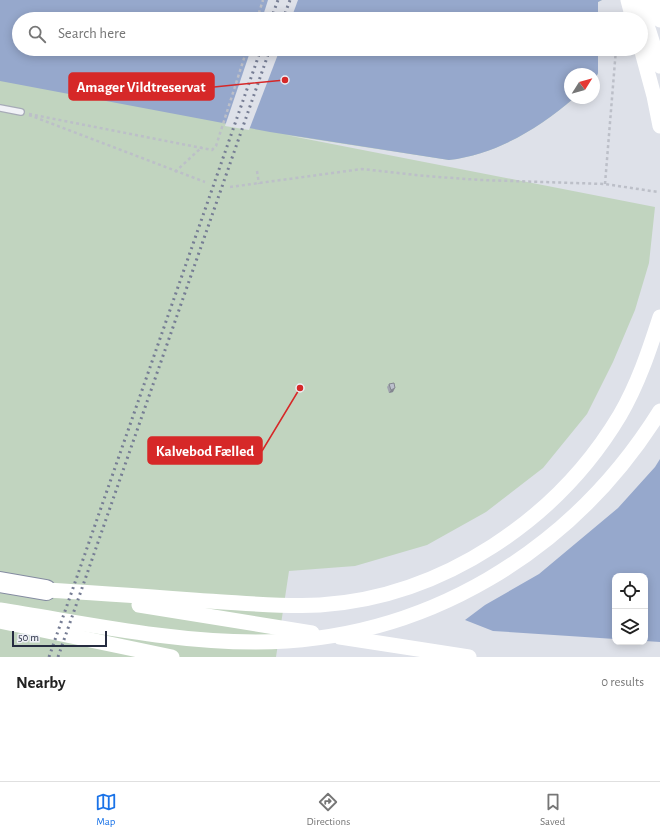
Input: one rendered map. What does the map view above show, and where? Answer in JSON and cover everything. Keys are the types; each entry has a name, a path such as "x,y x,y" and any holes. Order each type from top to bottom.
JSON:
{"highway":[{"path":"0,582 46,590"}],"street":[{"path":"628,0 631,12"},
{"path":"639,0 643,12"},
{"path":"654,0 660,20"},
{"path":"648,28 660,66"},
{"path":"643,56 660,126"},
{"path":"46,590 276,606 321,605 375,596 429,579 481,554 528,522 568,484 605,438 620,414 643,366 660,317"},
{"path":"0,610 120,629 204,640 264,642 331,636 371,628 400,620 460,596 515,564 566,525 603,489 640,444 660,411"},
{"path":"46,590 470,657"},
{"path":"0,620 172,657"}],"lane":[{"path":"0,108 21,112"}],"path":[{"path":"259,12 263,0"},
{"path":"21,112 212,150 216,146 245,56"},
{"path":"605,184 615,56"},
{"path":"103,100 108,72"},
{"path":"21,112 174,172 205,182"},
{"path":"174,172 202,147"},
{"path":"230,187 362,169 457,178 605,184 658,192"},
{"path":"257,171 260,184"}],"green space":[{"path":"0,0 602,0 598,2 598,12 12,12 12,56 598,56 598,68 564,68 564,104 566,104 546,120 531,130 500,146 467,157 449,160 286,135 655,207 649,263 635,310 613,362 587,414 543,468 486,512 427,545 355,566 289,571 276,657 0,657"}],"water":[{"path":"0,0 602,0 598,2 598,12 12,12 12,56 598,56 598,68 564,68 564,104 566,104 546,120 531,130 500,146 467,157 449,160 270,132 0,81"},
{"path":"660,459 660,642 648,641 648,573 612,573 612,639 493,631 465,620 485,605 539,574 618,508 655,467"}],"pier":[{"path":"268,0 298,0 294,12 264,12"},
{"path":"249,56 277,56 249,130 225,126"}],"building":[{"path":"394,383 395,388 391,390 389,384"}],"railway":[{"path":"274,12 278,0"},
{"path":"286,12 290,0"},
{"path":"49,657 259,56"},
{"path":"58,657 268,56"}],"place":[{"name":"Amager Vildtreservat","path":"285,80"},
{"name":"Kalvebod Fælled","path":"300,388"}]}
